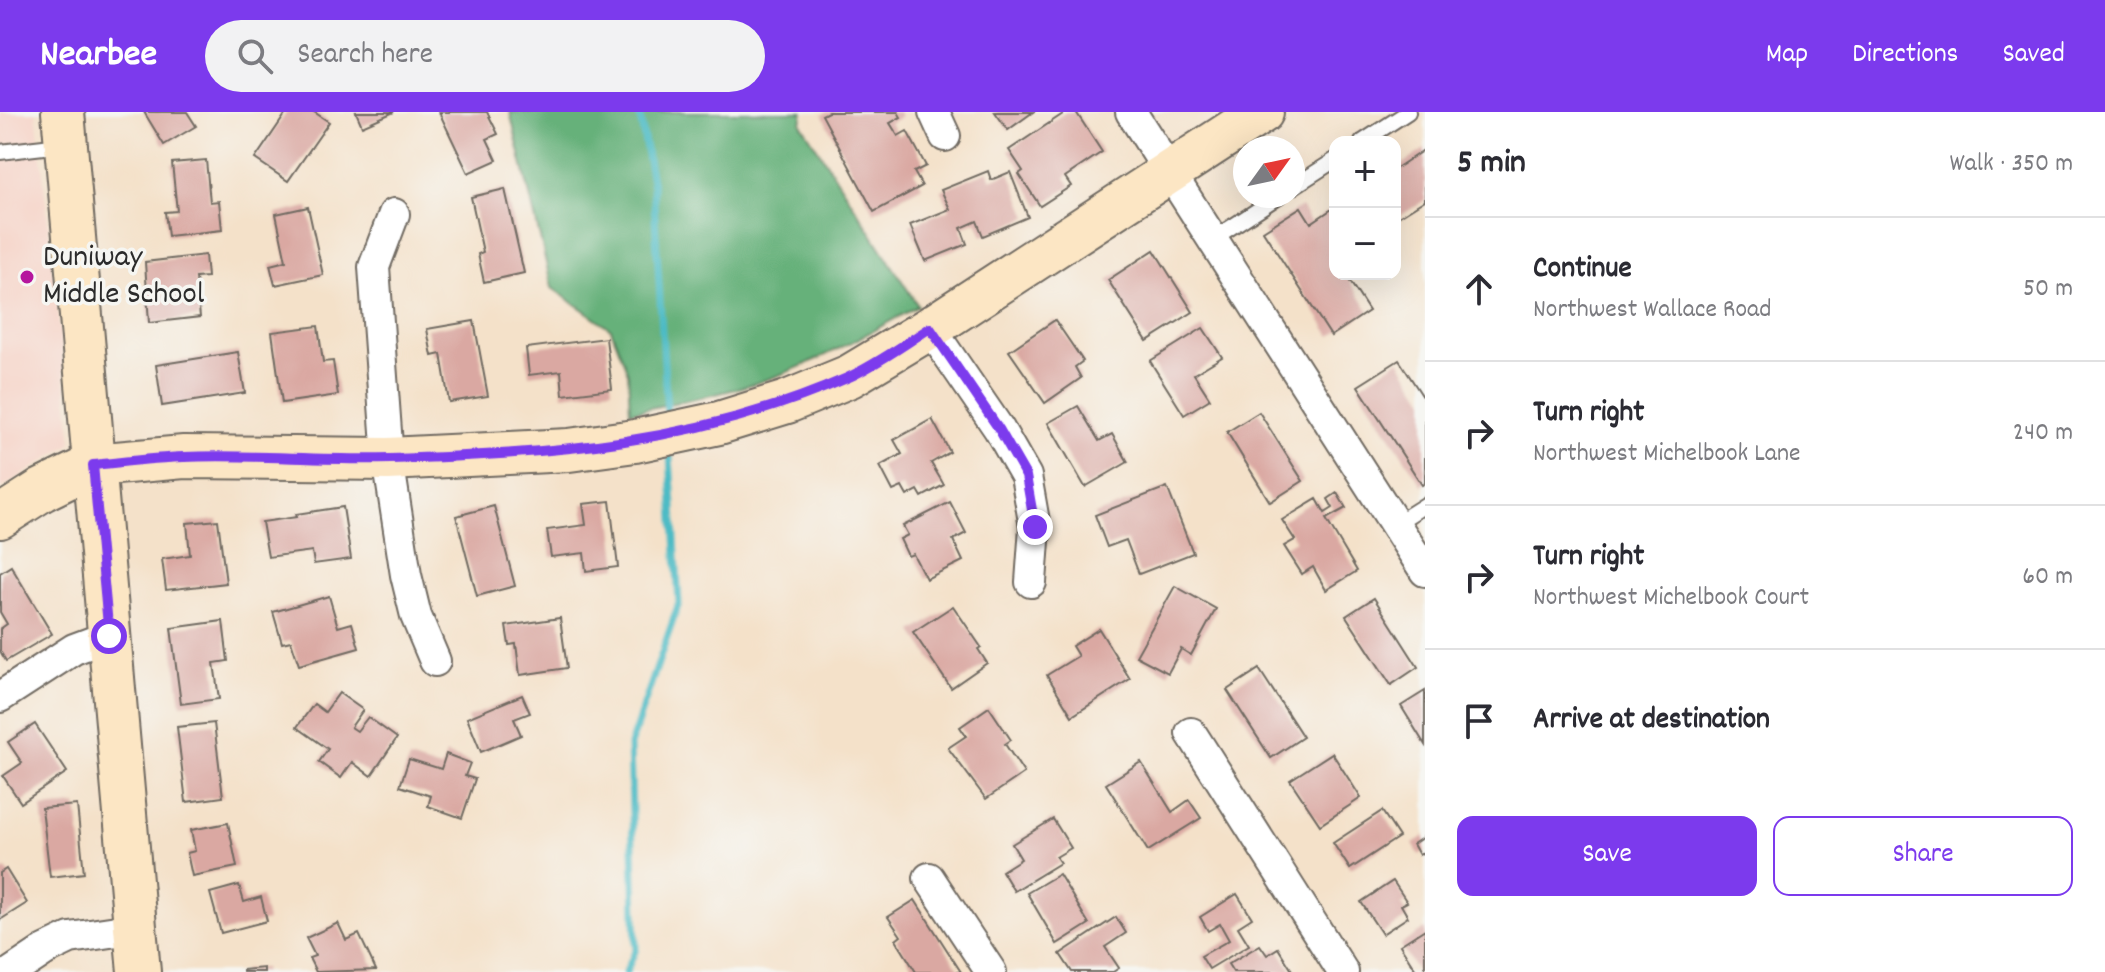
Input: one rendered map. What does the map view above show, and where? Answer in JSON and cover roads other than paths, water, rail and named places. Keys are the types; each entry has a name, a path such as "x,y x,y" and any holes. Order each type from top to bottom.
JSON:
{"street":[{"path":"1131,112 1425,571"},
{"path":"0,517 42,490 93,465 184,457 388,459 569,450 635,441 719,423 787,402 850,376 930,328 1262,112"},
{"path":"64,128 139,972"},
{"path":"394,214 374,267 388,459 409,589 416,616 435,661"},
{"path":"930,328 999,429 1026,476 1035,527 1031,582"},
{"path":"0,697 74,649 109,636"},
{"path":"1191,733 1343,972"},
{"path":"929,878 991,972"},
{"path":"12,972 70,938 137,928"}],"lane":[{"path":"1371,136 1408,112"},
{"path":"0,152 64,128"},
{"path":"1305,179 1329,164"},
{"path":"1213,239 1261,208"},
{"path":"1395,524 1425,505"}],"waterway":[{"path":"639,112 653,186 667,412"},
{"path":"626,972 636,949 630,745 679,603 670,456"}],"place":[{"name":"Duniway Middle School","path":"27,277"}]}
